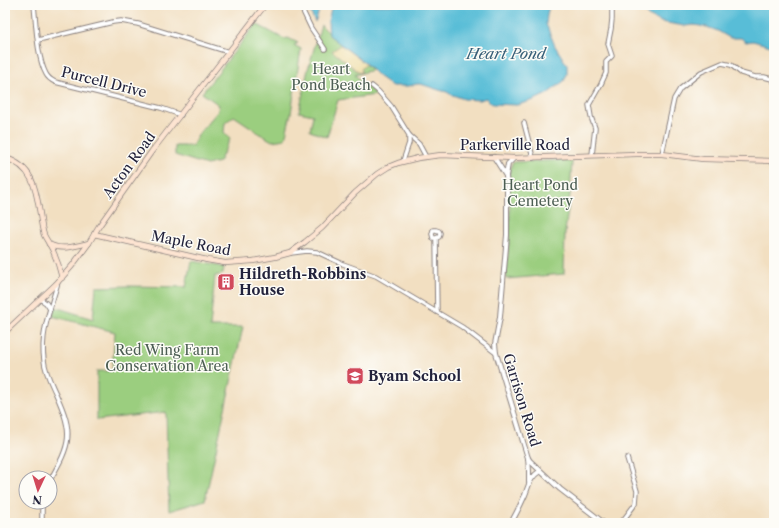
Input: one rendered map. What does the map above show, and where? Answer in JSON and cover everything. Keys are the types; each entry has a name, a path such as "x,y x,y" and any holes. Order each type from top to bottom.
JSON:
{"main road":[{"name":"Acton Road","path":"5,332 60,280 89,243 146,159 265,5"},
{"name":"Parkerville Road","path":"290,253 322,228 355,193 377,174 388,167 403,161 441,155 533,158 662,154 703,159 774,161"},
{"path":"5,158 16,162 24,168 30,178 37,199 43,232 55,256 60,280"},
{"name":"Maple Road","path":"94,234 221,262 234,263 261,260 290,253"},
{"path":"49,244 58,247 68,247 89,243"}],"street":[{"name":"Purcell Drive","path":"34,5 41,59 46,75 50,79 55,82 161,108 180,115"},
{"path":"300,5 311,28 325,49"},
{"path":"592,155 595,128 591,117 590,105 606,73 606,62 612,56 608,44 611,29 612,5"},
{"path":"38,40 121,21 138,24 229,52"},
{"path":"662,154 674,98 680,89 701,72 722,63 731,65 741,73 755,77 772,79 774,82"},
{"path":"372,86 391,106 409,135 419,144 426,157"},
{"path":"524,123 533,158"},
{"path":"403,161 409,143 409,135"},
{"name":"Garrison Road","path":"494,157 506,176"},
{"name":"Garrison Road","path":"514,158 508,164 506,176 507,235 502,292 495,344 496,353 528,458 533,465 568,496 604,523"},
{"path":"436,238 437,312"},
{"name":"Maple Road","path":"290,253 306,251 317,252 343,264 376,276 472,334 496,353"},
{"path":"56,470 64,452 68,433 66,418 49,379 44,360 43,347 44,334 50,309 60,280"},
{"path":"40,299 46,303 50,309"},
{"path":"528,458 530,471 529,484"},
{"path":"621,523 636,502 637,491 627,458"},
{"path":"511,523 534,475 540,471"},
{"path":"42,510 42,523"}],"green space":[{"path":"256,24 284,39 288,38 298,43 294,45 301,49 291,113 285,139 272,141 259,134 234,116 225,123 224,132 230,139 219,162 207,165 175,155 175,146 192,146 200,132 218,111 219,105 202,93"},
{"name":"Heart Pond Beach","path":"321,25 329,33 329,35 372,70 355,75 376,95 338,100 327,137 310,131 313,115 299,112 308,69"},
{"name":"Heart Pond Cemetery","path":"572,161 570,195 565,232 564,274 506,279 510,225 509,174 512,163"},
{"name":"Red Wing Farm Conservation Area","path":"191,261 224,267 223,274 215,276 210,327 243,327 205,500 169,511 166,412 97,420 97,371 112,371 115,332 52,316 55,307 93,319 96,287 186,287"}],"sand":[{"path":"341,45 366,64 361,69 362,71 360,73 332,51"}],"water":[{"path":"307,5 321,5 315,22"},
{"name":"Heart Pond","path":"332,5 549,5 546,24 555,46 567,65 567,74 564,81 547,94 517,105 493,104 486,98 479,100 464,99 421,84 392,86 329,35 328,21"},
{"path":"640,5 774,5 774,47 753,41 746,42 741,38 730,38 707,27 694,25 685,26 661,22 648,16 642,10"}],"place":[{"name":"Hildreth-Robbins House","path":"226,282"},
{"name":"Byam School","path":"355,376"}]}
